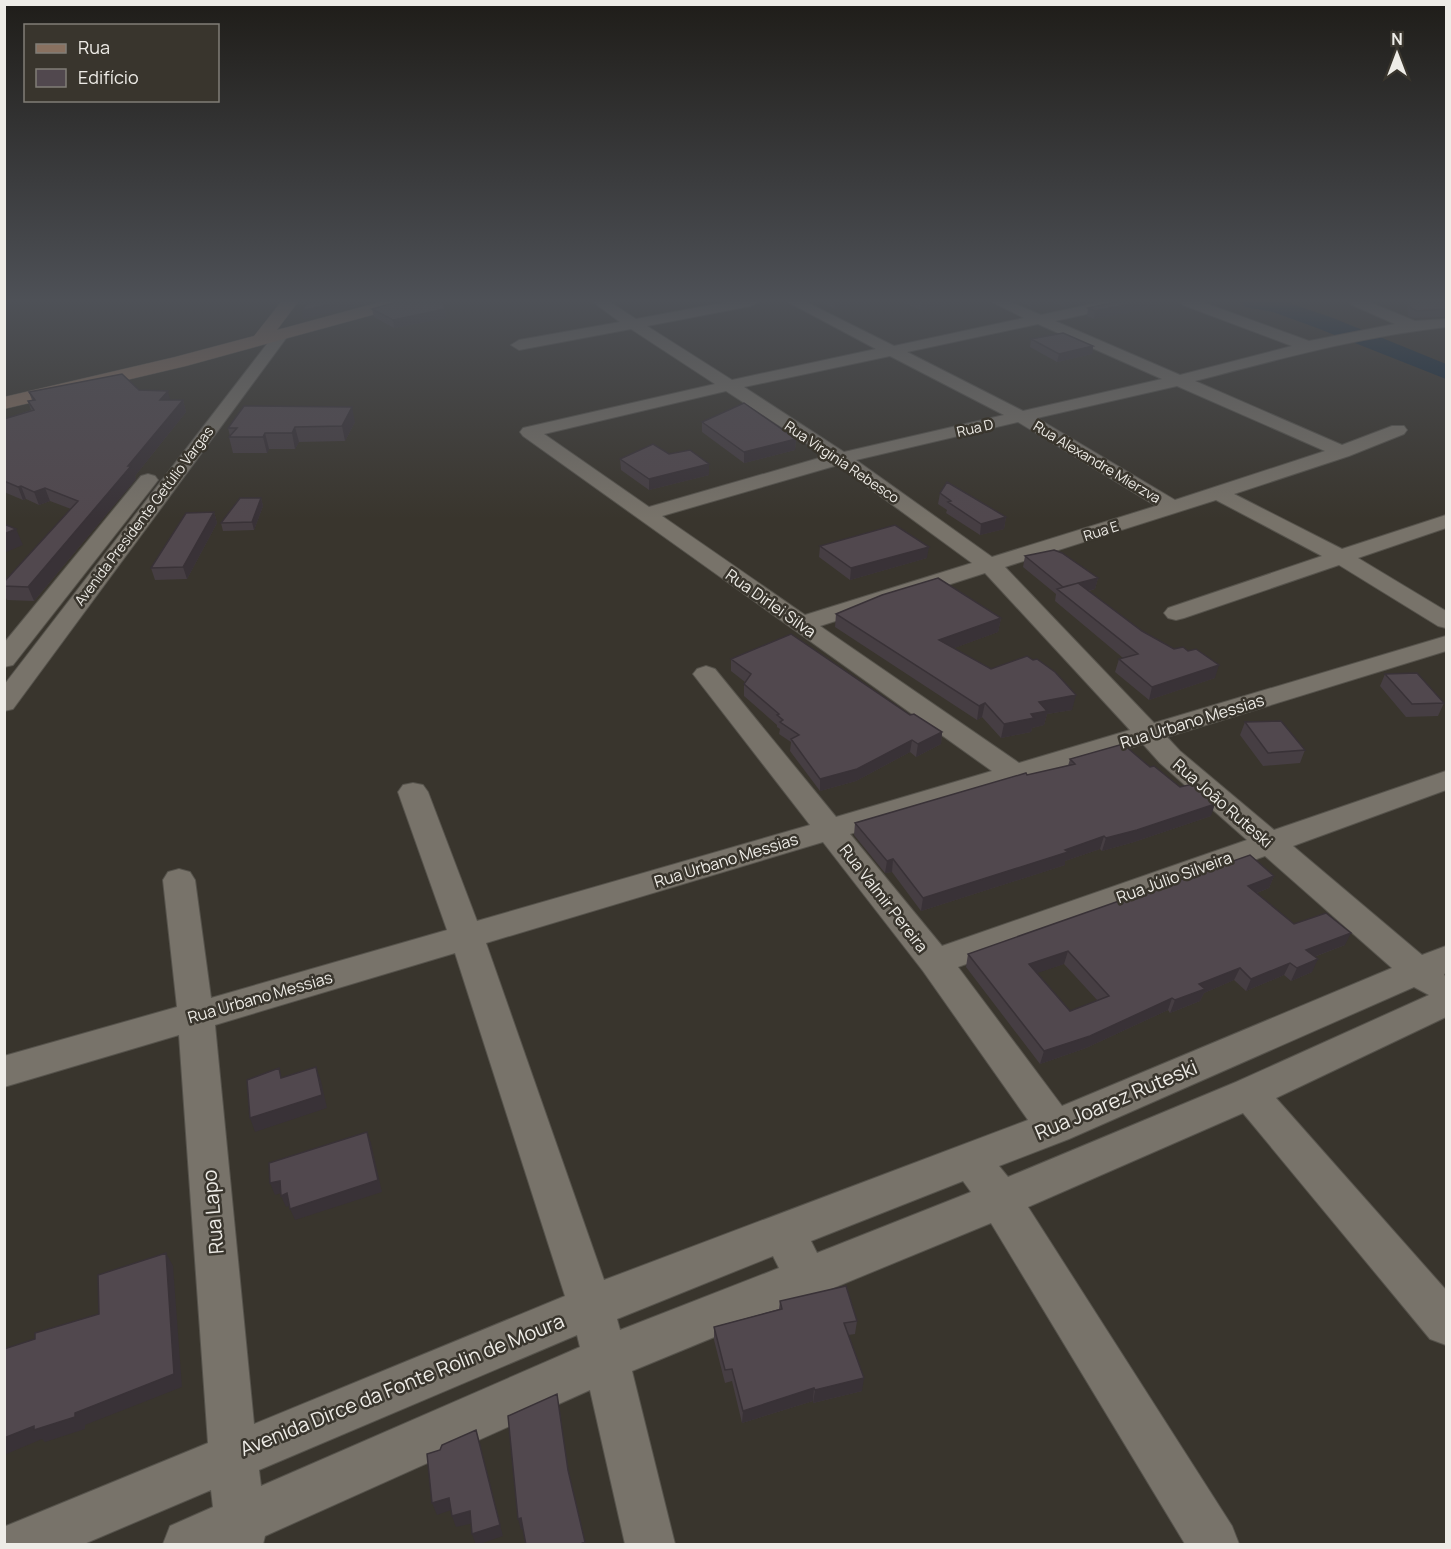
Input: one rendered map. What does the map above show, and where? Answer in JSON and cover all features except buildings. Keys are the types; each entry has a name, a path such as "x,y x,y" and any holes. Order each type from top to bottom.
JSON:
{"main road":[{"path":"4,403 127,374"}],"street":[{"name":"Avenida Presidente Getúlio Vargas","path":"4,660 232,374"},
{"name":"Avenida Presidente Getúlio Vargas","path":"4,703 252,374"},
{"name":"Rua Virginia Rebesco","path":"709,374 841,458 991,566"},
{"path":"727,386 783,374"},
{"name":"Rua Alexandre Mierzva","path":"939,374 1022,417 1173,507"},
{"path":"1166,374 1342,452"},
{"name":"Rua D","path":"644,515 841,458 1200,374"},
{"name":"Rua Dirlei Silva","path":"727,386 529,432 1015,774"},
{"name":"Rua E","path":"801,624 1218,493 1342,452 1398,430"},
{"path":"170,453 192,453"},
{"path":"1218,493 1341,557 1446,621"},
{"path":"1176,613 1446,521"},
{"name":"Rua João Ruteski","path":"991,566 1147,735 1269,843 1432,965 1446,996"},
{"name":"Rua Urbano Messias","path":"4,1072 467,938 1147,735 1446,643"},
{"name":"Rua Valmir Pereira","path":"706,675 935,962 1055,1127"},
{"name":"Rua Júlio Silveira","path":"935,962 1446,780"},
{"path":"413,792 467,938 591,1307 606,1359 650,1545"},
{"name":"Rua Lapo","path":"179,880 196,1016 239,1534"},
{"name":"Rua Joarez Ruteski","path":"783,1234 1055,1127 1432,965"},
{"path":"188,1545 239,1534 606,1359 1000,1200 1249,1093 1446,1002"},
{"path":"1249,1093 1446,1323"},
{"path":"971,1160 1000,1200 1214,1545"},
{"path":"783,1234 808,1278"},
{"name":"Avenida Dirce da Fonte Rolin de Moura","path":"24,1545 233,1455 591,1307 783,1234"}]}
